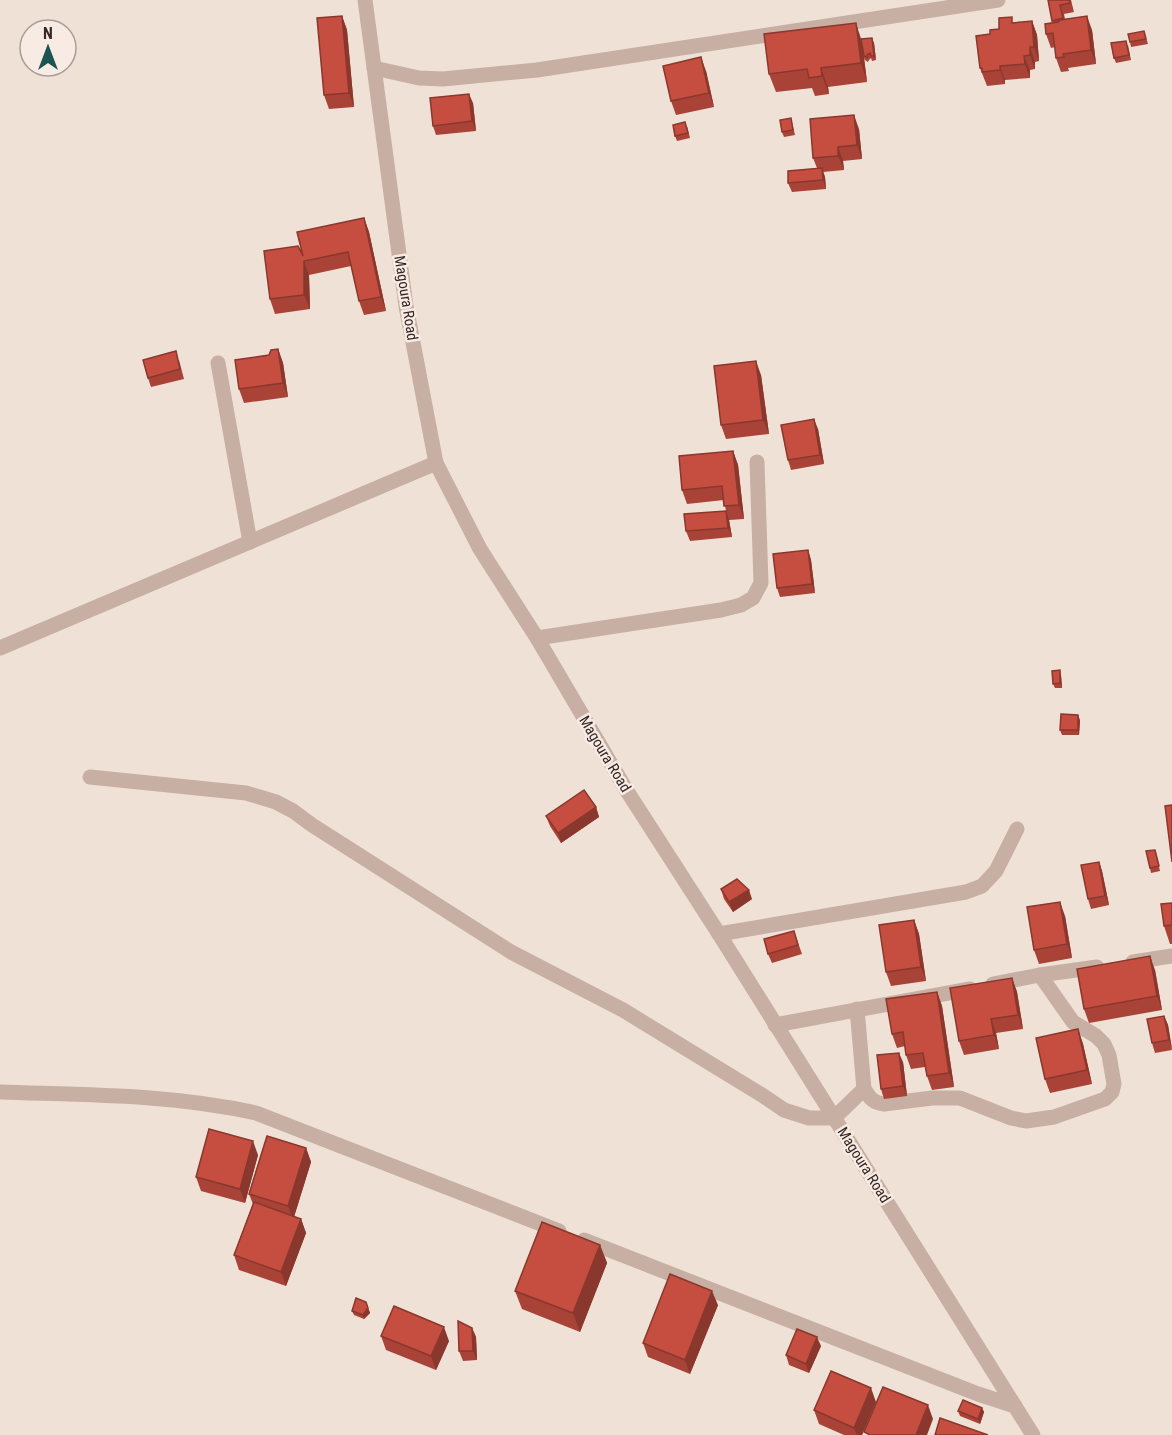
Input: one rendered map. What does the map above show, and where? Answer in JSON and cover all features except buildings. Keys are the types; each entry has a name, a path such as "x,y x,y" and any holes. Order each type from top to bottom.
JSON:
{"street":[{"name":"Magoura Road","path":"365,0 406,306 436,463 480,549 537,638 627,791 1033,1435"},
{"path":"374,68 419,78 444,79 537,70 998,0"},
{"path":"218,363 250,542"},
{"path":"537,638 721,610 741,605 753,598 761,583 757,462"},
{"path":"0,648 436,463"},
{"path":"90,777 246,793 276,802 511,952 623,1010 783,1110 809,1118 834,1118 864,1089"},
{"path":"719,934 955,894 982,886 996,871 1017,829"},
{"path":"775,1025 1040,975 1172,956"},
{"path":"857,1010 864,1089 870,1100 884,1104 932,1098 960,1098 1011,1119 1026,1121 1054,1117 1105,1099 1112,1092 1114,1084 1109,1055 1104,1044 1096,1036 1073,1022 1040,975"},
{"path":"0,1092 156,1098 227,1106 256,1113 945,1381 1015,1406"}]}
